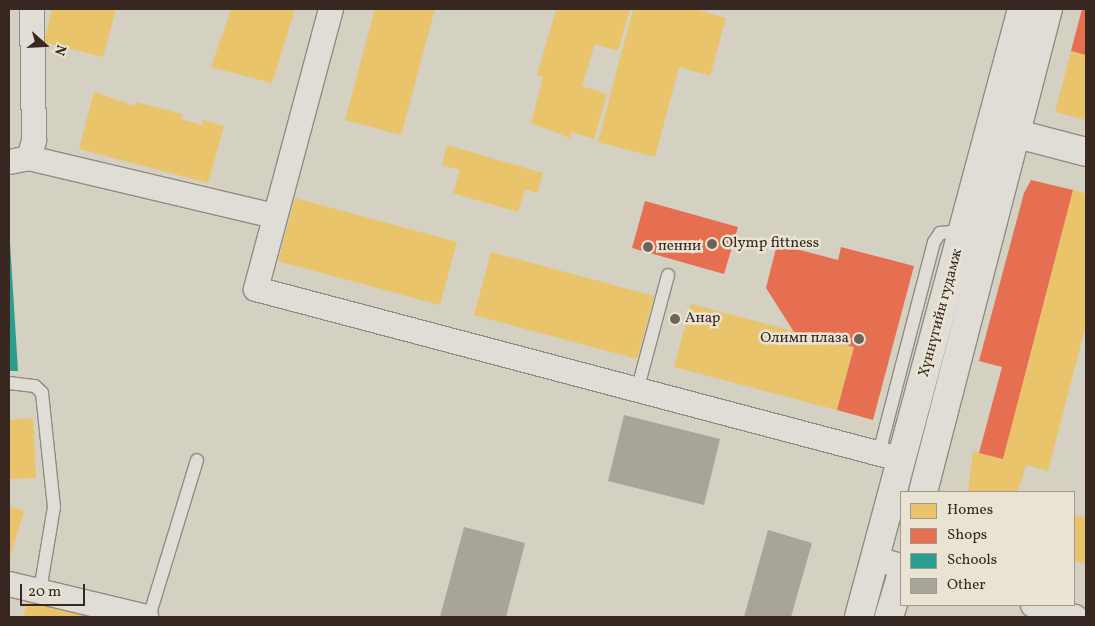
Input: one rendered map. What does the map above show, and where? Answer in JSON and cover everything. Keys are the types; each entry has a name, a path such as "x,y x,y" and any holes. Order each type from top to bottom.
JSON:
{"main road":[{"name":"Хүннүгийн гудамж","path":"924,491 1003,130 1022,9"},
{"name":"Хүннүгийн гудамж","path":"859,617 875,559 891,456 963,231 1048,9"},
{"path":"1003,130 1086,152"},
{"path":"889,617 900,580"}],"street":[{"path":"32,9 34,140 19,160 276,216"},
{"path":"331,9 256,289 637,391 891,456"},
{"path":"875,559 900,566"},
{"path":"9,584 148,617"},
{"path":"1036,606 1075,617"}],"lane":[{"path":"637,391 668,275"},
{"path":"9,383 35,386 42,393 54,508 40,591"},
{"path":"148,617 197,460"}],"building: Homes":[{"path":"52,9 116,9 103,57 44,42"},
{"path":"231,9 295,9 272,83 211,67"},
{"path":"375,9 435,9 401,135 345,120"},
{"path":"630,9 618,51 595,44 582,86 607,94 594,139 572,132 570,138 531,123 543,77 537,75 556,10"},
{"path":"633,9 694,9 726,18 710,76 679,67 655,157 598,142"},
{"path":"1071,51 1086,55 1086,120 1055,112"},
{"path":"94,92 135,106 136,102 182,114 181,119 202,125 203,120 224,126 208,183 79,149"},
{"path":"447,145 543,173 537,193 525,189 518,212 453,193 460,170 442,165"},
{"path":"1073,190 1086,194 1086,324 1048,471 1026,465 1018,491 968,491 973,451 1003,459"},
{"path":"295,198 457,242 440,305 278,261"},
{"path":"491,252 654,296 637,359 474,315"},
{"path":"691,304 854,347 837,410 674,367"},
{"path":"33,418 36,478 9,479 9,420"},
{"path":"9,506 24,511 9,561"},
{"path":"1075,514 1086,518 1086,564 1075,561"},
{"path":"29,596 110,617 23,617"}],"building: Shops":[{"path":"1082,9 1086,9 1086,55 1071,51"},
{"path":"1031,180 1073,190 1003,459 979,453 1002,367 979,361 1024,193"},
{"path":"645,201 738,227 724,274 632,248"},
{"name":"Олимп плаза","path":"777,244 838,260 841,247 914,266 873,420 837,410 854,347 794,332 766,288"}],"building: Schools":[{"path":"9,227 18,371 9,371"}],"building: Other":[{"path":"624,415 720,439 704,505 608,481"},
{"path":"464,527 525,543 506,617 440,617"},
{"path":"768,530 812,543 791,617 744,617"}],"place":[{"name":"Olymp fittness","path":"712,244"},
{"name":"пенни","path":"648,247"},
{"name":"Анар","path":"675,319"},
{"name":"Олимп плаза","path":"859,339"}]}
